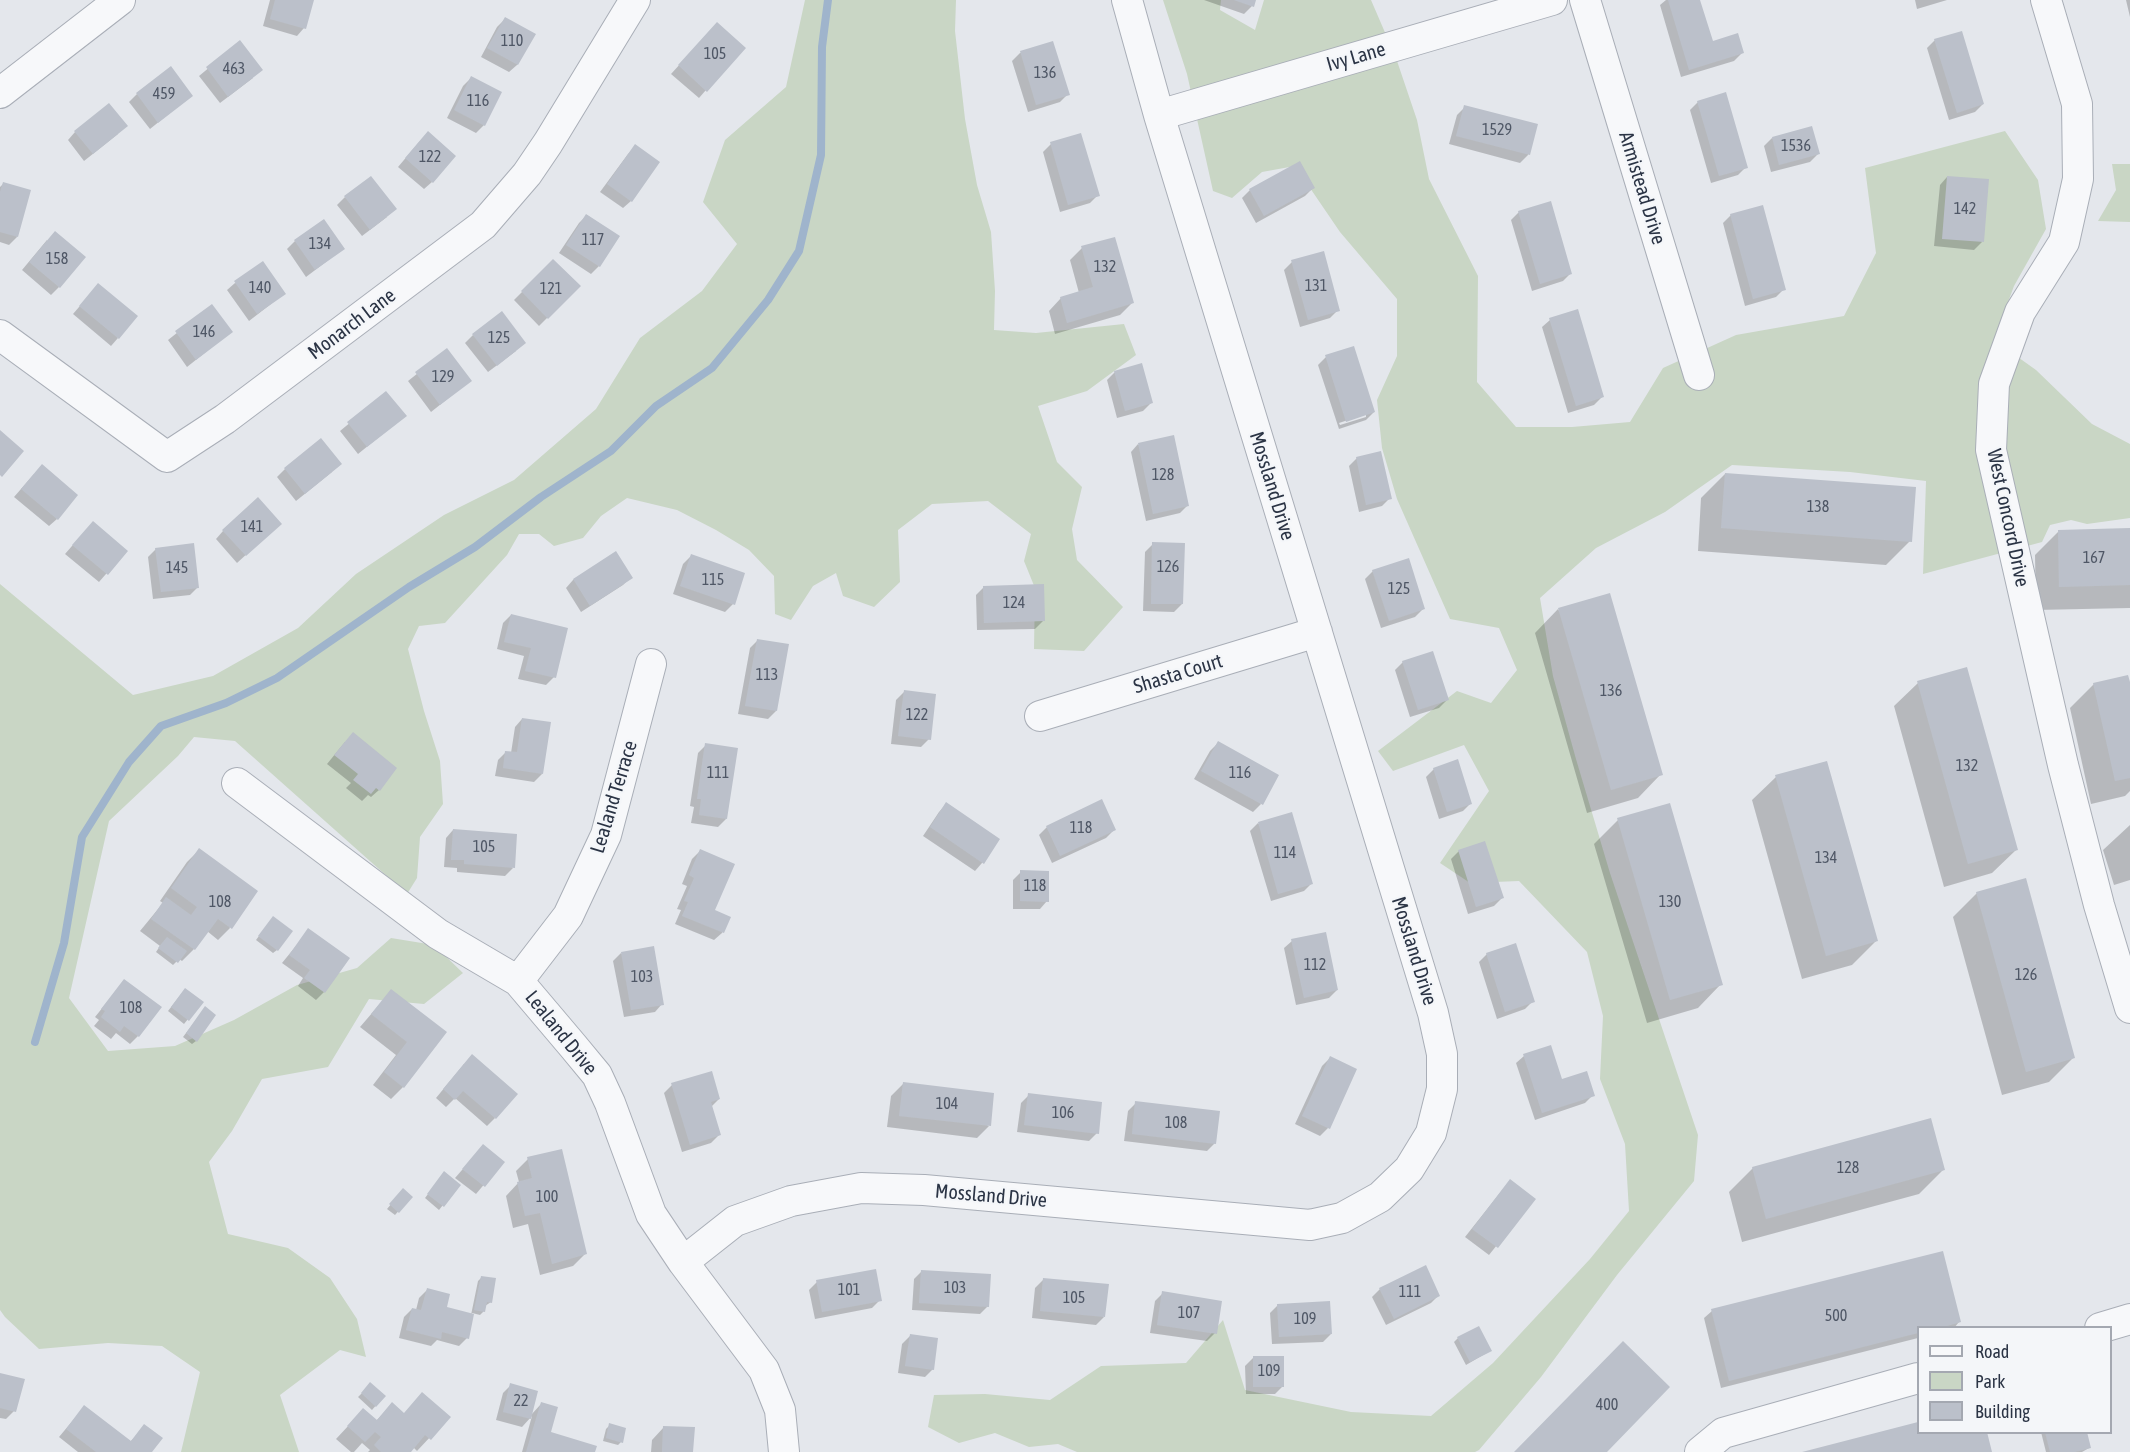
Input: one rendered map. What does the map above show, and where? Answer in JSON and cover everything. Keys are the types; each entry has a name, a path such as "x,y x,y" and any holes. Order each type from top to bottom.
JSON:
{"street":[{"path":"0,93 120,0"},
{"name":"Monarch Lane","path":"0,334 167,457 225,419 483,225 527,174 548,143 635,0"},
{"name":"Mossland Drive","path":"683,1262 735,1221 791,1201 861,1188 924,1190 1310,1225 1342,1218 1380,1197 1409,1169 1431,1133 1442,1089 1442,1054 1433,1013 1160,115 1128,0"},
{"name":"Ivy Lane","path":"1160,115 1552,0"},
{"name":"Armistead Drive","path":"1585,0 1699,375"},
{"name":"West Concord Drive","path":"2046,0 2077,104 2078,179 2064,242 2020,312 1994,384 1991,450 2063,765 2099,905 2130,1008"},
{"name":"Shasta Court","path":"1040,716 1317,632"},
{"name":"Lealand Terrace","path":"518,981 568,916 606,835 651,664"},
{"name":"Lealand Drive","path":"237,783 438,934 518,981 597,1075 614,1113 651,1214 683,1262 764,1370 780,1410 784,1452"},
{"path":"2107,1326 2130,1319"},
{"path":"1700,1452 1723,1433 1917,1378"}],"green space":[{"path":"805,0 956,0 955,31 965,119 977,185 991,232 995,291 994,330 1036,333 1124,324 1136,355 1087,391 1038,406 1057,462 1082,487 1072,529 1077,560 1123,607 1084,651 1034,649 1035,588 1024,561 1031,534 988,501 932,504 898,530 900,582 874,607 843,596 836,573 813,586 791,620 775,614 774,576 749,550 677,510 627,498 601,516 583,538 554,546 539,534 519,534 507,555 445,623 419,626 408,649 440,761 443,804 420,837 417,878 407,894 235,741 194,737 178,756 109,821 69,998 108,1051 175,1046 234,1020 297,985 357,968 391,938 434,945 463,973 424,1004 369,999 328,1067 262,1079 232,1131 209,1162 228,1234 288,1248 330,1278 357,1319 366,1357 340,1350 280,1395 299,1452 181,1452 200,1372 162,1346 108,1343 39,1349 0,1310 0,584 133,695 213,676 298,628 356,574 444,515 514,480 596,409 640,338 702,291 737,244 703,202 725,140 786,87"},
{"path":"1163,0 1221,0 1220,10 1255,30 1264,0 1371,0 1396,58 1417,120 1429,179 1478,276 1477,382 1516,427 1572,427 1630,422 1663,368 1736,335 1844,316 1876,253 1865,168 2005,131 2038,180 2046,229 2014,286 1994,340 2036,370 2092,424 2130,444 2130,518 2087,524 2071,520 2050,525 2042,542 1923,574 1926,481 1850,472 1732,465 1665,512 1596,548 1540,598 1553,676 1576,759 1610,873 1698,1135 1694,1181 1617,1275 1541,1377 1475,1452 1077,1452 1058,1444 1029,1447 995,1433 959,1443 928,1427 934,1395 985,1394 1050,1400 1101,1366 1186,1363 1223,1320 1245,1390 1351,1412 1431,1416 1493,1363 1590,1259 1629,1211 1625,1144 1600,1079 1603,1016 1587,952 1519,881 1470,883 1440,863 1489,791 1464,745 1393,771 1378,751 1457,691 1491,703 1517,670 1499,628 1450,619 1397,499 1382,448 1377,400 1397,356 1397,299 1340,232 1295,166 1262,172 1232,198 1213,191 1187,74"},
{"path":"2112,164 2130,164 2130,222 2098,221 2116,190"}],"building":[{"path":"275,0 314,0 306,29 270,19"},
{"path":"1234,0 1256,0 1254,7"},
{"path":"1668,0 1700,0 1713,41 1738,33 1744,53 1689,70"},
{"path":"505,17 536,34 518,65 487,48"},
{"path":"717,22 746,48 707,92 678,65"},
{"path":"1962,31 1984,104 1957,113 1934,39"},
{"path":"240,40 263,70 228,97 206,67"},
{"path":"1053,41 1070,95 1036,105 1020,51"},
{"path":"171,66 193,96 158,123 136,93"},
{"path":"471,76 502,92 485,126 454,110"},
{"path":"1726,92 1748,168 1719,176 1697,101"},
{"path":"109,103 128,126 93,154 74,131"},
{"path":"1464,105 1538,124 1530,155 1456,136"},
{"path":"1812,126 1820,154 1779,165 1772,137"},
{"path":"428,131 456,156 433,183 405,158"},
{"path":"1081,133 1100,196 1068,205 1050,142"},
{"path":"635,144 660,162 632,202 607,184"},
{"path":"1300,161 1315,188 1264,216 1249,189"},
{"path":"371,176 397,209 370,230 344,196"},
{"path":"1947,176 1989,179 1984,242 1942,239"},
{"path":"3,182 31,190 18,237 0,232 0,192"},
{"path":"1551,201 1572,274 1540,284 1518,211"},
{"path":"1763,205 1786,290 1753,299 1730,214"},
{"path":"586,214 620,236 600,267 566,245"},
{"path":"324,219 345,249 315,270 294,240"},
{"path":"55,231 86,257 60,288 29,262"},
{"path":"1115,237 1134,303 1067,323 1060,297 1093,287 1081,246"},
{"path":"1324,251 1340,311 1308,320 1291,260"},
{"path":"553,259 581,286 548,319 521,291"},
{"path":"263,261 286,294 257,314 234,281"},
{"path":"98,283 138,316 119,339 79,306"},
{"path":"212,304 233,332 196,360 175,331"},
{"path":"1578,309 1604,397 1576,406 1549,318"},
{"path":"502,311 526,343 497,366 472,334"},
{"path":"1354,346 1375,412 1346,422 1325,355"},
{"path":"447,348 472,381 440,405 415,372"},
{"path":"1142,363 1153,403 1125,411 1114,371"},
{"path":"386,391 407,416 367,447 347,422"},
{"path":"0,430 24,451 2,477 0,475"},
{"path":"1174,435 1189,506 1153,514 1138,443"},
{"path":"321,438 342,464 305,494 284,468"},
{"path":"1381,451 1392,499 1366,505 1356,457"},
{"path":"42,464 78,495 58,520 21,489"},
{"path":"1725,473 1916,487 1912,542 1721,528"},
{"path":"258,497 282,524 246,556 222,530"},
{"path":"93,521 128,551 108,575 72,545"},
{"path":"2130,528 2130,585 2059,587 2058,530"},
{"path":"1152,542 1185,543 1183,604 1151,604"},
{"path":"194,543 199,588 161,592 155,548"},
{"path":"616,551 633,578 590,606 573,579"},
{"path":"691,554 745,573 735,605 680,586"},
{"path":"1409,558 1425,609 1389,621 1372,570"},
{"path":"1044,584 1045,621 984,623 983,586"},
{"path":"1610,593 1663,775 1611,790 1558,608"},
{"path":"511,614 568,628 556,678 525,671 531,648 504,642"},
{"path":"757,639 789,644 777,711 745,706"},
{"path":"1433,651 1449,700 1418,710 1402,661"},
{"path":"1967,667 2018,850 1968,864 1917,681"},
{"path":"2128,675 2130,682 2130,778 2115,781 2093,683"},
{"path":"904,690 936,694 931,740 898,736"},
{"path":"522,718 551,722 543,774 503,768 505,751 517,752"},
{"path":"353,732 397,768 380,791 376,788 371,794 353,780 358,774 334,755"},
{"path":"1218,741 1279,775 1263,805 1201,771"},
{"path":"705,743 738,748 727,819 699,815 701,799 697,799"},
{"path":"1458,759 1472,804 1447,812 1433,768"},
{"path":"1827,761 1878,941 1826,956 1775,775"},
{"path":"1102,799 1116,830 1060,856 1046,826"},
{"path":"946,802 1000,839 984,864 930,827"},
{"path":"1670,803 1723,985 1670,1000 1617,818"},
{"path":"1292,812 1313,884 1278,894 1258,822"},
{"path":"453,829 517,834 515,868 464,864 464,860 451,860"},
{"path":"1485,841 1504,898 1476,907 1458,850"},
{"path":"199,848 258,891 232,929 218,919 195,950 151,919 166,897 191,915 197,907 171,888"},
{"path":"700,849 735,864 715,910 731,917 724,933 682,916 688,902 684,901 694,878 689,875"},
{"path":"1020,870 1049,871 1049,902 1020,901"},
{"path":"2026,878 2075,1058 2026,1072 1976,892"},
{"path":"273,916 293,931 278,951 258,936"},
{"path":"308,928 350,958 325,993 304,978 310,970 289,955"},
{"path":"1326,932 1338,990 1304,998 1291,939"},
{"path":"167,937 187,951 178,963 158,948"},
{"path":"1516,943 1535,1002 1505,1012 1486,953"},
{"path":"654,946 664,1005 631,1010 621,952"},
{"path":"124,979 162,1007 139,1037 124,1026 120,1032 101,1017 105,1011 101,1009"},
{"path":"185,988 204,1002 189,1021 171,1007"},
{"path":"391,989 447,1032 404,1088 384,1072 407,1042 371,1014"},
{"path":"205,1006 216,1015 197,1042 186,1033"},
{"path":"1551,1045 1562,1079 1587,1071 1595,1096 1542,1113 1523,1054"},
{"path":"472,1054 518,1094 496,1119 463,1091 455,1100 443,1089"},
{"path":"1330,1056 1357,1069 1330,1129 1302,1116"},
{"path":"712,1071 720,1099 711,1102 721,1135 690,1145 671,1083"},
{"path":"903,1082 994,1093 991,1126 899,1116"},
{"path":"1028,1093 1102,1102 1099,1134 1024,1125"},
{"path":"1135,1101 1220,1111 1216,1144 1132,1134"},
{"path":"1931,1118 1945,1170 1766,1219 1752,1167"},
{"path":"483,1144 505,1162 485,1187 462,1169"},
{"path":"562,1149 587,1254 552,1264 540,1213 525,1216 517,1182 532,1178 527,1157"},
{"path":"444,1171 461,1185 444,1207 427,1194"},
{"path":"1510,1179 1536,1199 1498,1248 1472,1229"},
{"path":"403,1188 413,1197 399,1213 389,1204"},
{"path":"1943,1251 1961,1322 1947,1326 1917,1326 1917,1333 1729,1381 1711,1309"},
{"path":"1426,1265 1440,1296 1394,1319 1379,1288"},
{"path":"876,1269 882,1301 822,1312 816,1280"},
{"path":"921,1270 991,1274 989,1307 919,1303"},
{"path":"481,1276 496,1278 492,1303 487,1302 485,1312 474,1310"},
{"path":"1043,1278 1109,1284 1105,1317 1040,1311"},
{"path":"427,1288 450,1294 447,1307 474,1314 469,1339 442,1332 441,1339 406,1330 412,1308 421,1310"},
{"path":"1162,1291 1222,1301 1217,1334 1157,1325"},
{"path":"1330,1301 1332,1334 1279,1337 1277,1304"},
{"path":"1479,1326 1492,1351 1470,1362 1457,1337"},
{"path":"910,1334 938,1338 934,1370 905,1366"},
{"path":"1623,1341 1670,1387 1607,1452 1514,1452"},
{"path":"1253,1356 1284,1356 1284,1387 1253,1387"},
{"path":"0,1373 25,1379 16,1412 0,1408"},
{"path":"370,1382 386,1396 376,1407 361,1393"},
{"path":"510,1383 538,1391 531,1419 503,1412"},
{"path":"422,1392 451,1417 431,1440 425,1435 411,1452 381,1452 374,1445 381,1437 375,1432 365,1442 347,1426 363,1408 377,1420 392,1402 404,1413"},
{"path":"541,1402 558,1407 551,1432 597,1446 595,1452 526,1452"},
{"path":"84,1405 131,1441 144,1424 163,1438 152,1452 96,1452 66,1429"},
{"path":"1917,1422 1917,1434 1988,1434 1992,1452 1802,1452"},
{"path":"609,1423 626,1428 623,1443 606,1438"},
{"path":"663,1426 695,1427 693,1452 662,1452"},
{"path":"2046,1434 2088,1434 2091,1448 2075,1452 2050,1452"}],"waterway":[{"path":"35,1042 64,943 82,837 129,762 161,726 226,703 277,678 409,587 475,547 541,497 611,451 656,406 712,368 768,300 799,251 821,155 822,47 828,0"}]}
